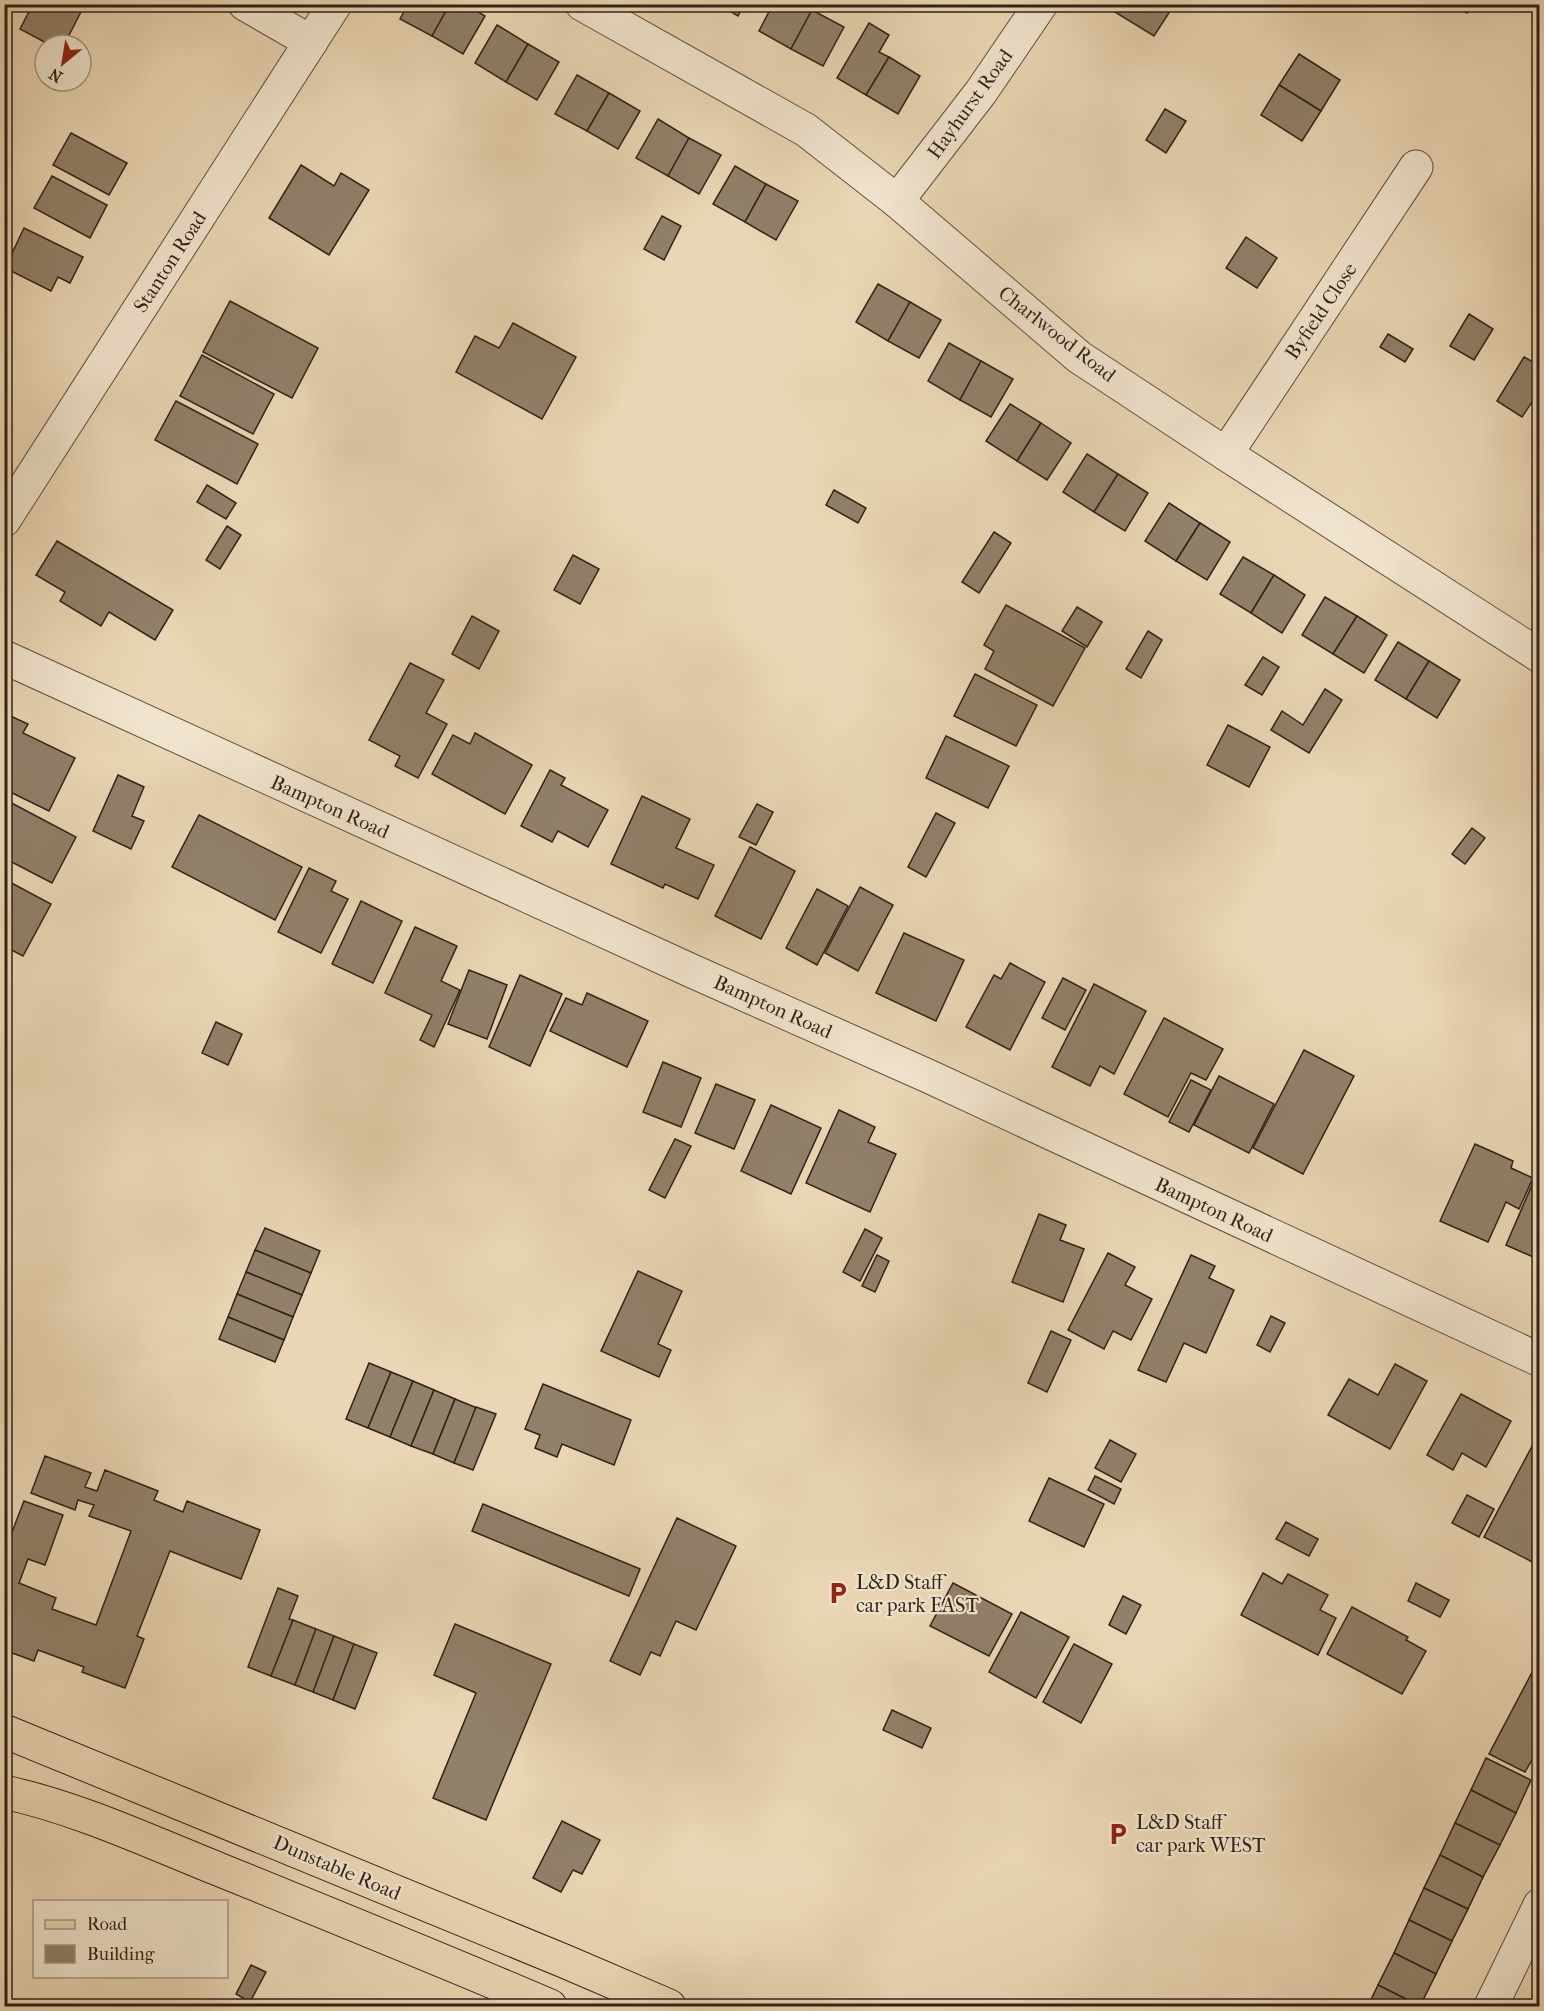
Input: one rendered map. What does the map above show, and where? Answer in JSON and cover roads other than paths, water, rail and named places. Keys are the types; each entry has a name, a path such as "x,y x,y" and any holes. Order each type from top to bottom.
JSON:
{"main road":[{"name":"Dunstable Road","path":"4,1731 564,1961 669,2007"},
{"path":"4,1792 28,1797 99,1821 399,1942 550,2007"}],"street":[{"path":"246,4 311,42"},
{"name":"Stanton Road","path":"4,520 335,4"},
{"name":"Charlwood Road","path":"582,4 806,130 897,201 1079,357 1539,656"},
{"name":"Hayhurst Road","path":"897,201 981,92 1041,4"},
{"name":"Byfield Close","path":"1226,454 1416,167"},
{"name":"Bampton Road","path":"4,657 681,966 928,1076 1539,1360"},
{"path":"1491,2007 1539,1905"}],"place":[{"name":"L&D Staff car park EAST","path":"838,1593"},
{"name":"L&D Staff car park WEST","path":"1118,1834"}]}
